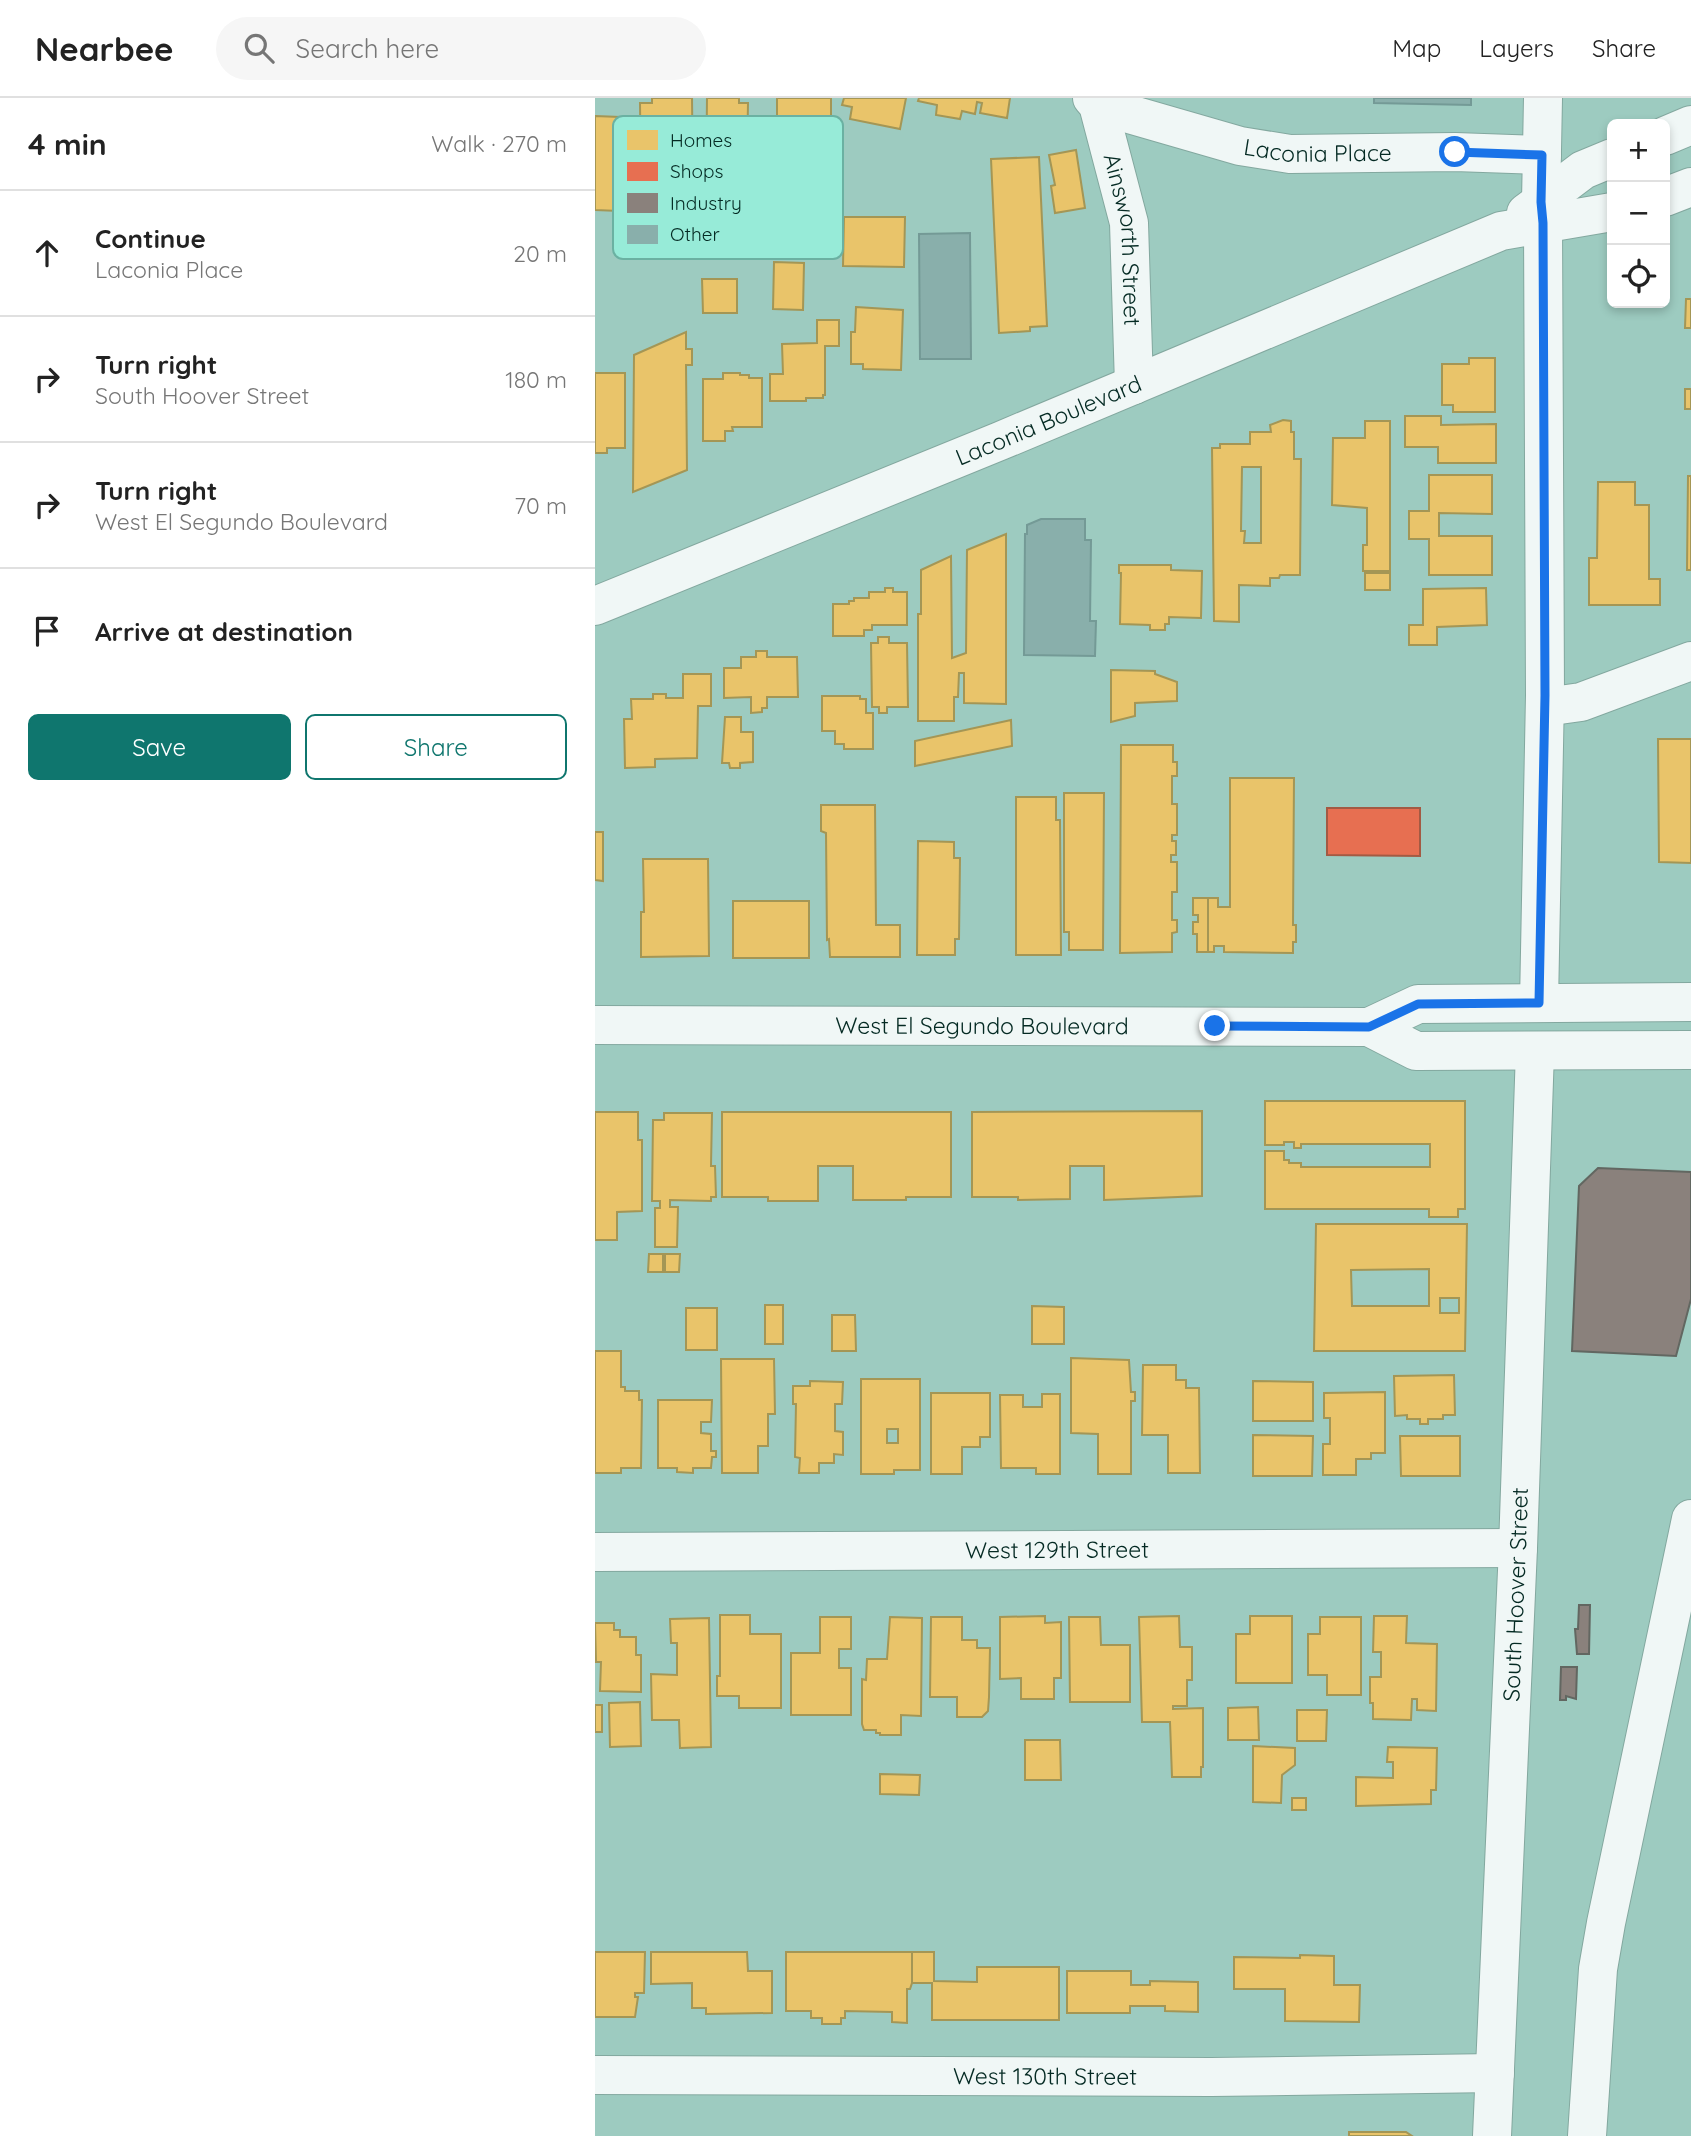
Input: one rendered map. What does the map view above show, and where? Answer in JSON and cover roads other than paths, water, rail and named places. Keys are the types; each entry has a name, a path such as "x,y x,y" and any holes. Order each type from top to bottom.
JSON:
{"main road":[{"path":"1539,1003 1545,706 1543,98"},
{"name":"Laconia Place","path":"1095,101 1240,146 1290,154 1455,152 1542,155"},
{"name":"Ainsworth Street","path":"1095,101 1129,223 1134,385"},
{"path":"1670,134 1691,125"},
{"name":"Laconia Boulevard","path":"595,606 1134,385 1542,213 1583,170 1607,160"},
{"path":"1670,195 1691,187"},
{"name":"Laconia Boulevard","path":"1542,213 1607,212"},
{"path":"1545,706 1581,702 1691,661"},
{"name":"West El Segundo Boulevard","path":"595,1025 1369,1027 1418,1004 1691,1002"},
{"name":"West El Segundo Boulevard","path":"1369,1027 1416,1051 1691,1050"},
{"name":"South Hoover Street","path":"1492,2136 1518,1548 1535,1051"},
{"path":"1587,2136 1598,1969 1691,1519"},
{"name":"West 129th Street","path":"595,1552 1518,1548"},
{"name":"West 130th Street","path":"595,2075 1211,2077 1495,2073"}]}
